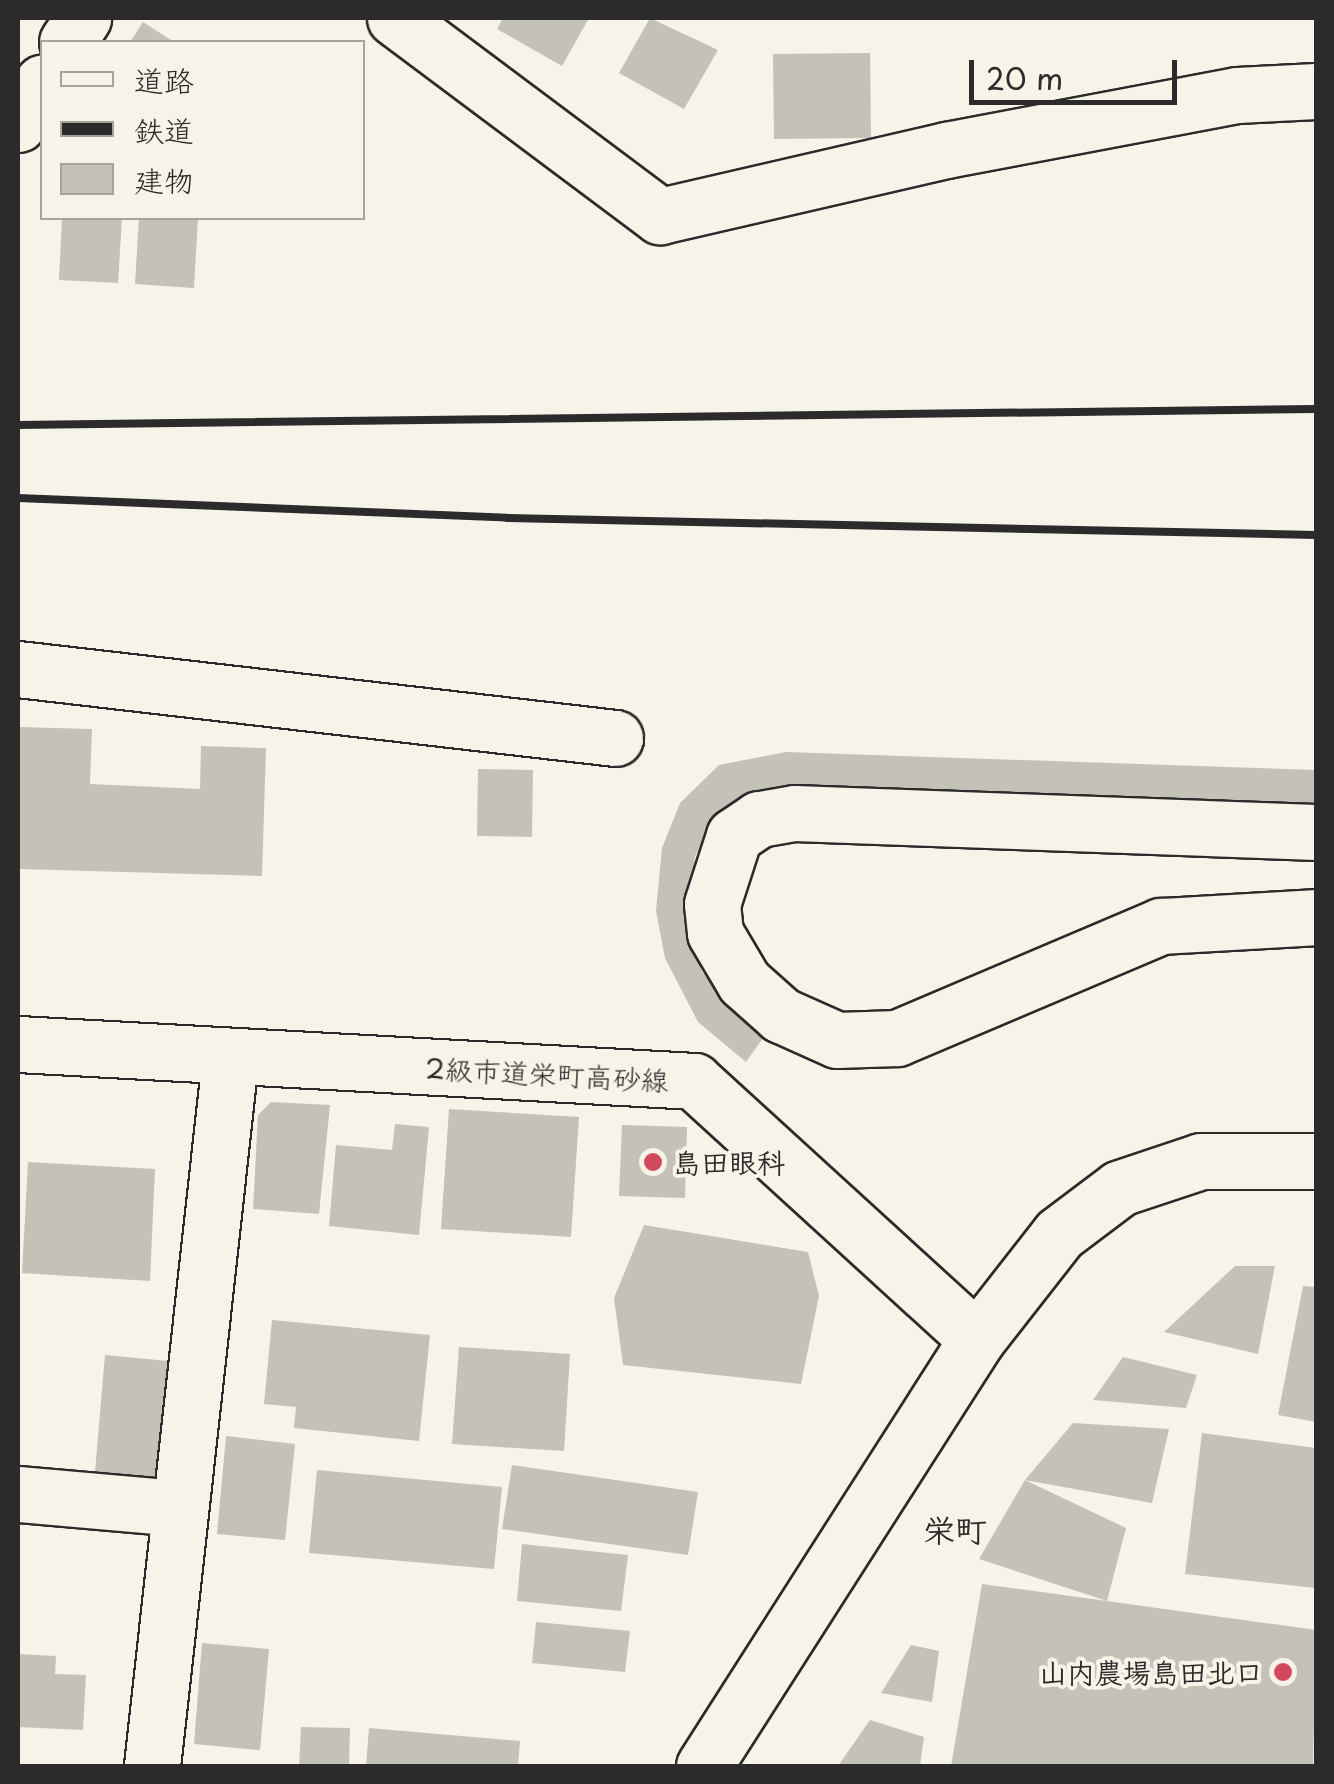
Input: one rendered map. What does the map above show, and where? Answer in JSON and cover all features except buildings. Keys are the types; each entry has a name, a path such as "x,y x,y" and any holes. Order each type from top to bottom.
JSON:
{"street":[{"path":"69,40 83,18"},
{"path":"395,18 660,216 985,143 1237,96 1316,91"},
{"path":"18,124 40,86"},
{"path":"18,669 615,738"},
{"path":"1316,832 794,813 759,818 734,836 712,904 715,933 744,982 781,1015 837,1040 897,1038 1161,926 1316,917"},
{"name":"2級市道栄町高砂線","path":"18,1044 230,1059 694,1080 977,1339"},
{"path":"152,1766 177,1508 230,1059"},
{"path":"704,1766 977,1339 1059,1234 1120,1188 1200,1160 1316,1162"},
{"path":"18,1494 177,1508"}],"railway":[{"path":"18,425 1316,409"},
{"path":"18,498 507,518 1316,535"}],"place":[{"name":"島田眼科","path":"653,1162"},
{"name":"山内農場島田北口","path":"1283,1672"}],"district":[{"name":"栄町","path":"955,1529"}]}
